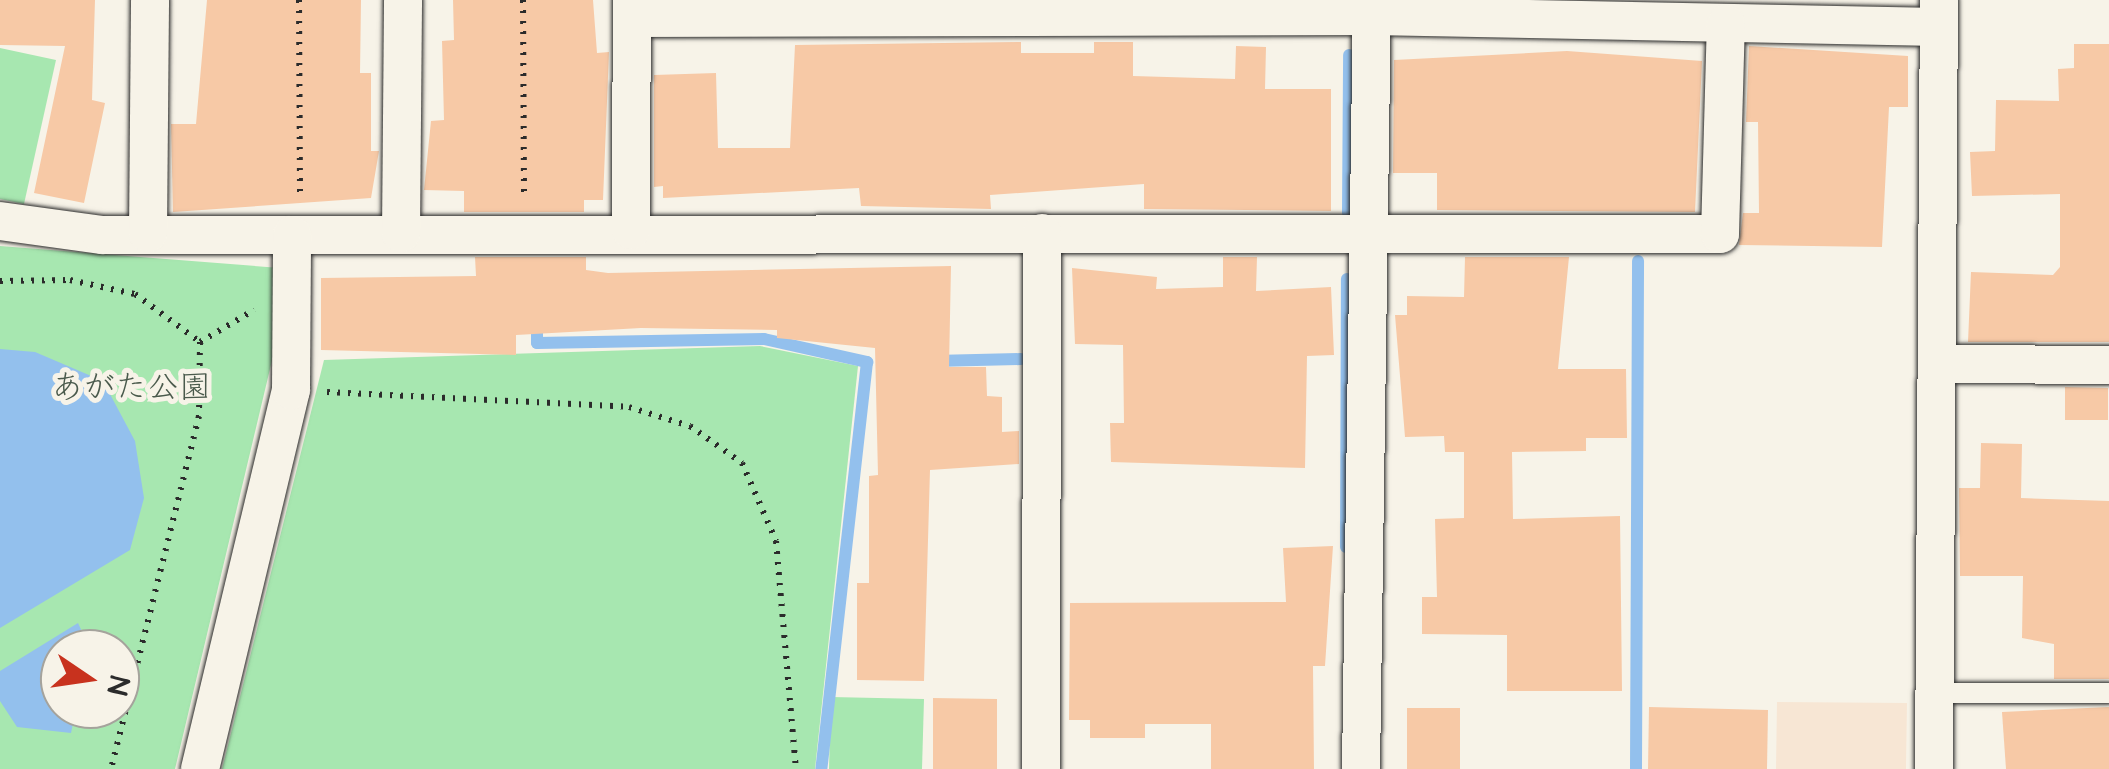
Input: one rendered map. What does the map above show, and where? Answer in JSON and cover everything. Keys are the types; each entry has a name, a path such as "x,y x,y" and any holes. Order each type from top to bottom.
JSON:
{"street":[{"path":"148,234 150,0"},
{"path":"401,233 403,0"},
{"path":"632,230 632,9 1372,8 1726,24 1939,14 1934,769"},
{"path":"1361,769 1372,8"},
{"path":"0,221 148,234 632,230 1720,234 1726,24"},
{"path":"1041,769 1042,233"},
{"path":"200,769 291,390 296,235"},
{"path":"1938,364 2109,366"}],"lane":[{"path":"1935,692 2109,693"}],"path":[{"path":"296,235 298,0"},
{"path":"524,0 524,231"},
{"path":"0,281 70,280 134,294 200,342"},
{"path":"200,342 235,316 292,298"},
{"path":"111,769 200,416 200,342"},
{"path":"291,390 630,407 690,426 742,463 776,541 796,769"}],"shaded area":[{"path":"1777,702 1907,703 1906,769 1776,769"}],"green space":[{"path":"0,48 56,60 24,204 0,199"},
{"name":"あがた公園","path":"0,246 280,268 279,331 175,769 0,769"},
{"path":"760,346 858,366 815,769 222,769 324,360"},
{"path":"831,697 924,699 922,769 829,769"}],"water":[{"path":"0,349 35,352 103,381 135,441 144,498 130,550 0,628"},
{"path":"40,646 40,729 72,729 71,733 17,727 0,701 0,671"}],"building":[{"path":"0,0 95,0 92,100 105,103 84,203 34,193 65,46 0,45"},
{"path":"207,0 361,0 360,73 371,73 371,151 379,151 371,198 173,212 171,124 196,124"},
{"path":"453,0 593,0 597,53 609,52 603,200 584,200 584,212 464,212 464,191 424,190 431,121 444,120 442,41 454,40"},
{"path":"1021,42 1021,53 1094,53 1094,42 1133,42 1133,76 1235,79 1236,46 1266,47 1265,89 1331,89 1331,211 1144,209 1144,184 990,195 991,209 861,206 859,188 663,198 663,186 654,187 654,75 716,73 718,148 790,148 795,45"},
{"path":"2074,44 2109,44 2109,342 1968,342 1971,272 2053,275 2060,267 2060,194 1972,196 1970,152 1995,151 1996,100 2059,101 2058,69 2074,68"},
{"path":"1749,46 1908,56 1908,107 1889,107 1882,247 1739,245 1743,213 1759,213 1758,122 1746,122"},
{"path":"1567,51 1702,61 1695,212 1437,210 1437,173 1393,173 1394,60"},
{"path":"475,257 586,257 586,270 608,273 951,266 949,367 986,367 987,396 1002,397 1002,432 1019,431 1019,464 930,470 924,681 857,680 857,583 869,583 869,476 878,475 875,348 777,338 777,330 641,328 516,335 516,355 321,350 321,278 476,276"},
{"path":"1223,257 1257,257 1256,291 1331,287 1334,355 1307,356 1305,468 1111,462 1110,423 1124,423 1123,345 1075,344 1072,268 1157,277 1156,289 1223,287"},
{"path":"1465,257 1569,257 1558,369 1626,369 1627,438 1586,438 1586,451 1512,452 1513,519 1620,516 1622,691 1507,691 1507,635 1422,634 1422,597 1437,597 1435,519 1464,518 1464,452 1445,452 1444,436 1405,437 1395,315 1407,315 1407,296 1464,297"},
{"path":"2065,387 2108,388 2108,420 2065,420"},
{"path":"1981,443 2022,444 2021,498 2109,501 2109,679 2054,679 2054,644 2022,638 2023,576 1960,576 1959,488 1980,488"},
{"path":"1333,546 1325,666 1313,666 1314,769 1211,769 1211,724 1145,724 1145,738 1090,738 1090,720 1069,720 1070,603 1286,602 1283,548"},
{"path":"933,698 997,699 997,769 933,769"},
{"path":"1649,707 1768,710 1767,769 1648,769"},
{"path":"2109,707 2109,769 2006,769 2002,712"},
{"path":"1407,708 1460,708 1460,769 1407,769"}],"waterway":[{"path":"1348,213 1349,55"},
{"path":"1636,769 1638,261"},
{"path":"1346,547 1347,279"},
{"path":"537,319 537,343 764,339 867,362 821,769"},
{"path":"934,361 1021,359"}]}
